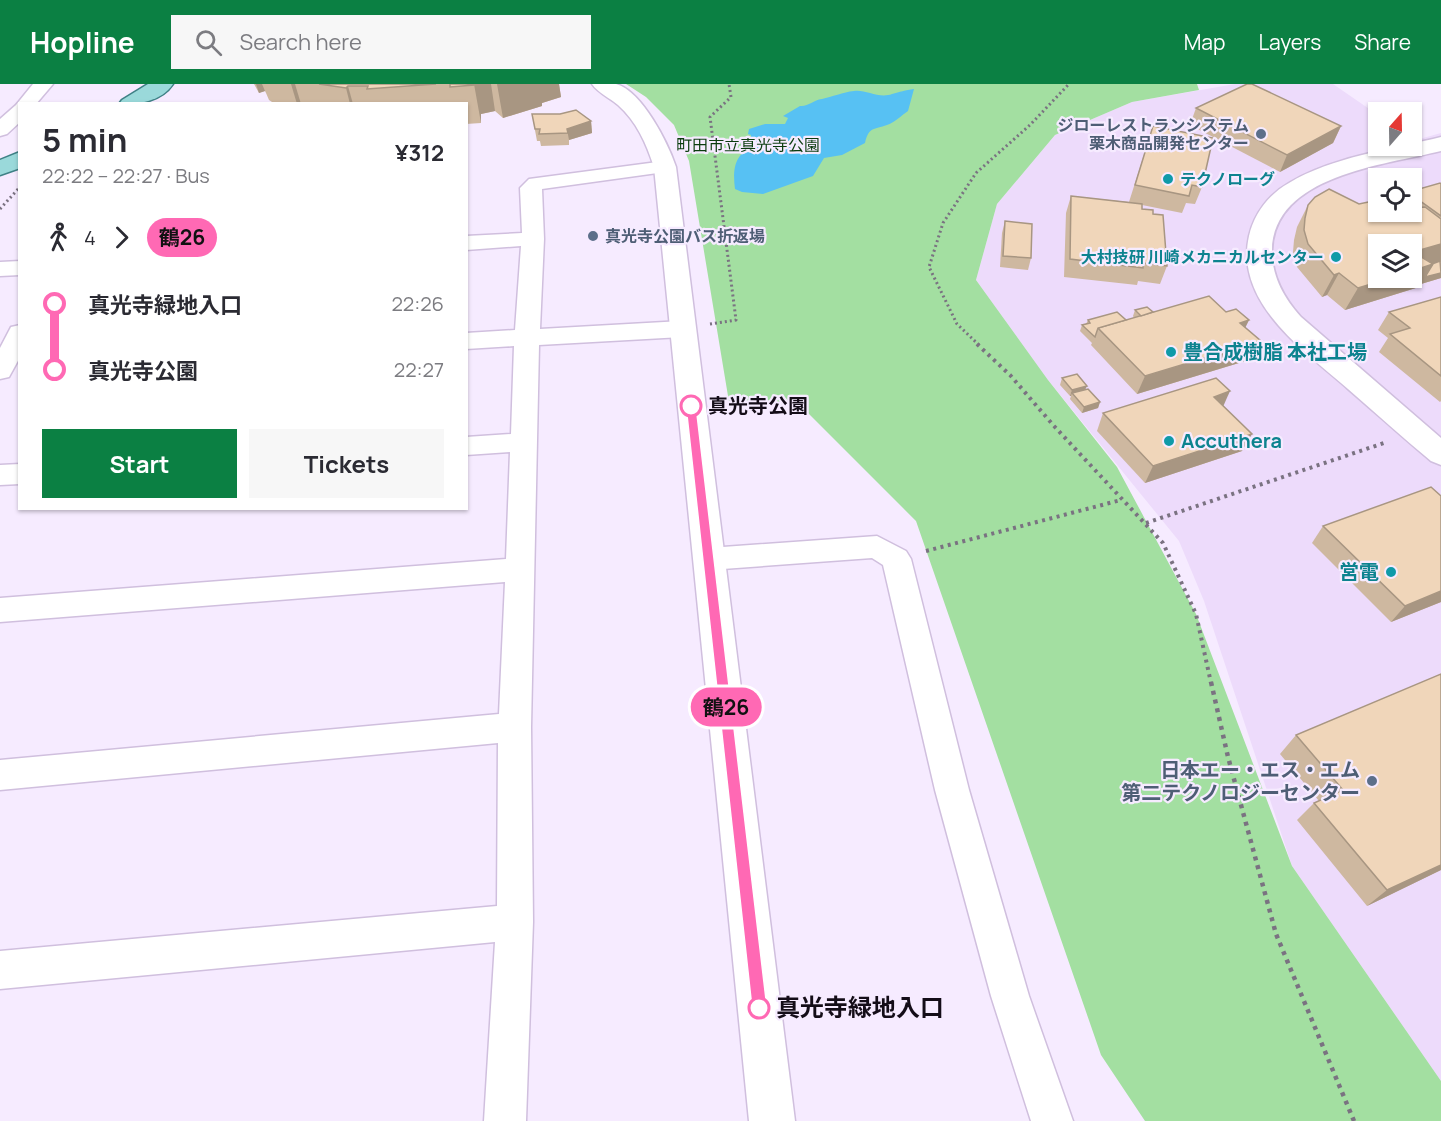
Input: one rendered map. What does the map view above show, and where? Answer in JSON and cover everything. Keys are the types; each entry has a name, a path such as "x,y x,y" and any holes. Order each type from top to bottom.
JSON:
{"main road":[{"path":"132,102 164,84"},
{"path":"0,168 18,160"}],"street":[{"path":"27,102 44,84"},
{"path":"602,84 631,106 646,122 658,143 665,167 694,327 709,559 772,1121"},
{"path":"0,130 18,112"},
{"path":"1441,144 1324,176 1296,188 1270,210 1260,234 1258,256 1266,286 1284,314 1312,342 1441,454"},
{"path":"505,1121 514,922 516,727 527,337 533,239 531,188 536,183 665,167"},
{"path":"468,243 533,239"},
{"path":"0,269 18,268"},
{"path":"468,341 694,327"},
{"path":"5,369 18,338"},
{"path":"468,446 525,442"},
{"path":"0,475 18,474"},
{"path":"709,559 877,546 896,559 955,801 1010,996 1052,1121"},
{"path":"0,610 521,569"},
{"path":"0,775 516,727"},
{"path":"0,970 514,922"}],"path":[{"path":"694,327 736,320 711,117 731,97 729,84"},
{"path":"1069,84 1030,125 976,173 943,222 929,267 957,324 1010,375 1121,500 1163,543 1196,614 1228,757 1276,934 1354,1121"},
{"path":"0,209 18,190"},
{"path":"1146,524 1416,432"},
{"path":"896,559 1121,500"}],"shaded area":[{"path":"1235,84 1333,84 1368,108 1368,156 1422,156 1422,138 1441,133 1441,1081 1292,866 1204,601 1179,541 1048,380 976,280 997,204 1055,135 1132,102"}],"green space":[{"name":"町田市立真光寺公園","path":"626,84 1197,84 1199,90 1132,102 1055,135 997,204 976,280 1048,380 1117,467 1196,614 1292,866 1441,1081 1441,1121 1145,1121 1101,1055 916,521 799,404 730,408 689,161 674,125 646,97"}],"water":[{"path":"914,89 908,111 890,124 870,131 865,143 842,155 824,158 813,176 763,194 735,189 734,171 737,160 750,149 749,129 765,124 785,124 788,118 783,116 800,106 846,92 858,91 887,95"}],"building":[{"path":"319,84 436,84 367,89 368,86 348,86 346,88"},
{"path":"450,84 474,84 474,85 450,87"},
{"path":"1247,84 1252,84 1341,126 1287,155 1196,108"},
{"path":"576,110 591,121 567,129 568,133 539,134 540,129 535,129 532,114 560,114"},
{"name":"テクノローグ","path":"1153,126 1213,138 1202,187 1192,185 1189,196 1135,185"},
{"path":"1441,184 1441,216 1422,202 1422,188"},
{"path":"1329,189 1359,204 1368,202 1368,222 1422,222 1422,207 1425,207 1441,219 1441,244 1422,249 1422,234 1368,234 1368,285 1358,288 1339,273 1334,275 1308,244 1304,230 1305,218 1308,205 1315,197"},
{"path":"1071,196 1142,204 1142,209 1153,210 1153,214 1163,215 1167,266 1143,263 1143,268 1070,259"},
{"path":"1005,221 1032,224 1031,258 1003,256"},
{"path":"1422,257 1433,264 1422,268"},
{"path":"1440,261 1441,273 1425,277 1432,264"},
{"name":"豊合成樹脂 本社工場","path":"1209,296 1226,312 1236,309 1249,320 1240,323 1261,341 1145,376 1098,328"},
{"path":"1441,297 1441,376 1390,334 1410,328 1389,312"},
{"path":"1147,307 1153,312 1141,316 1135,310"},
{"path":"1117,312 1126,320 1098,328 1095,337 1082,325 1090,323 1088,320"},
{"path":"1077,374 1087,386 1072,390 1062,378"},
{"name":"Accuthera","path":"1216,378 1230,391 1214,397 1252,434 1153,466 1103,413"},
{"path":"1088,389 1100,402 1084,407 1072,393"},
{"name":"営電","path":"1431,487 1441,496 1441,591 1405,606 1323,526"},
{"name":"日本エー・エス・エム 第二テクノロジーセンター","path":"1441,674 1441,865 1387,890 1314,803 1343,790 1296,735"}],"bus line":[{"name":"鶴26","path":"691,406 759,1008"}],"place":[{"name":"ジローレストランシステム 栗木商品開発センター","path":"1261,134"},
{"name":"テクノローグ","path":"1168,179"},
{"name":"真光寺公園バス折返場","path":"593,236"},
{"name":"大村技研 川崎メカニカルセンター","path":"1336,257"},
{"name":"豊合成樹脂 本社工場","path":"1171,352"},
{"name":"真光寺公園","path":"691,406"},
{"name":"Accuthera","path":"1169,441"},
{"name":"営電","path":"1391,572"},
{"name":"日本エー・エス・エム 第二テクノロジーセンター","path":"1372,781"},
{"name":"真光寺緑地入口","path":"759,1008"}]}
